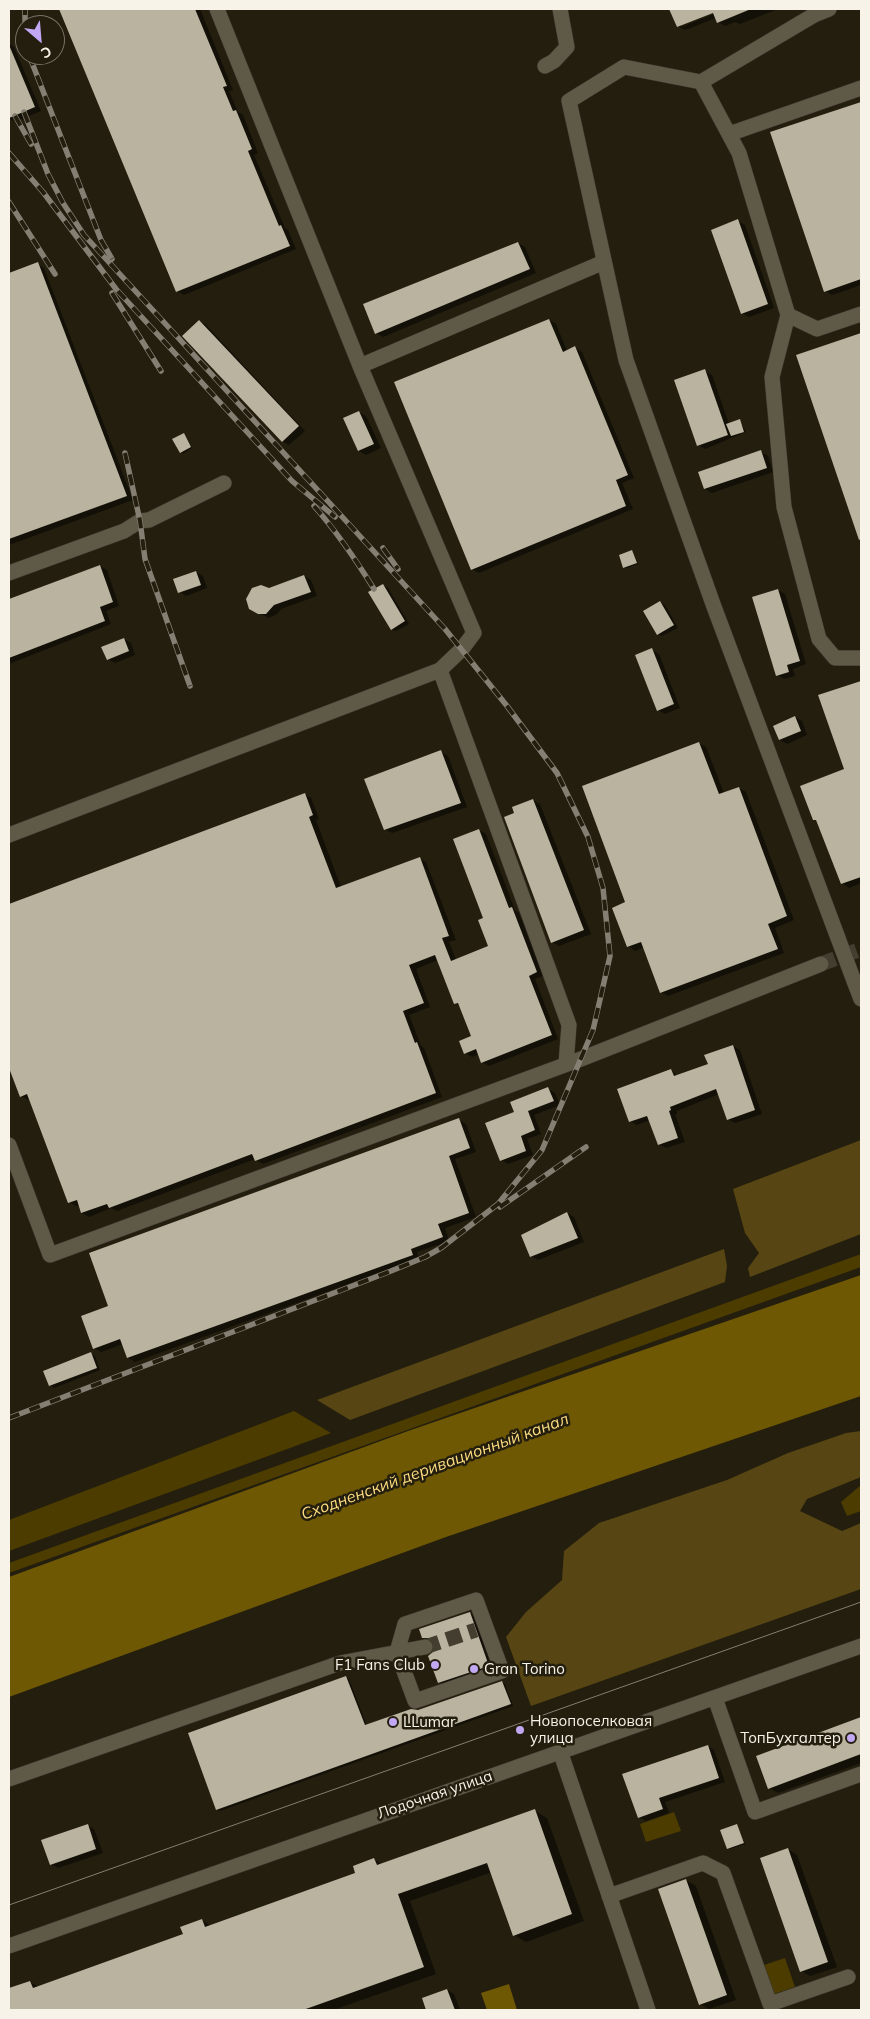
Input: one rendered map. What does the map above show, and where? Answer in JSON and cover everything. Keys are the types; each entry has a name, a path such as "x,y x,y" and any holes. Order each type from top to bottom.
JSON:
{"street":[{"path":"9,835 440,670 462,649 474,633 360,366 217,9"},
{"path":"545,66 554,61 567,47 560,9"},
{"path":"829,9 812,12 701,82 624,67 569,101 626,360 713,604 861,999"},
{"path":"701,82 739,153 788,315 772,378 784,507 819,639 835,658 861,658"},
{"path":"729,134 861,88"},
{"path":"360,366 604,262"},
{"path":"788,315 817,329 861,314"},
{"path":"9,573 124,531 140,521 149,520 224,483"},
{"path":"440,670 569,1025 566,1064"},
{"path":"9,1145 50,1255 566,1064 821,964"},
{"path":"476,1600 481,1629 502,1671 415,1701 397,1652 405,1624 476,1600"},
{"name":"Лодочная улица","path":"9,1946 861,1646"},
{"path":"9,1779 340,1663 425,1647"},
{"path":"715,1698 755,1812 860,1777"},
{"path":"560,1751 648,2010"},
{"path":"609,1896 703,1863 723,1873 770,2004 848,1977"}],"shaded area":[{"path":"861,1140 861,1234 750,1277 748,1268 759,1253 745,1233 733,1189"},
{"path":"724,1249 727,1266 725,1282 350,1420 317,1400"},
{"path":"861,1254 861,1267 9,1573 9,1563"},
{"path":"294,1411 331,1433 9,1551 9,1520"},
{"path":"861,1431 861,1477 807,1499 800,1511 842,1531 861,1523 861,1589 531,1706 506,1637 526,1612 562,1580 564,1551 599,1523 727,1480 788,1453 846,1433"},
{"path":"861,1485 861,1511 847,1516 841,1502"},
{"path":"674,1812 681,1831 646,1842 640,1824"},
{"path":"785,1958 795,1987 774,1994 764,1965"}],"water":[{"name":"Сходненский деривационный канал","path":"861,1275 861,1396 446,1537 9,1697 9,1577 408,1431"},
{"path":"509,1984 517,2010 487,2010 481,1993"}],"building":[{"path":"59,9 195,9 227,86 223,87 233,111 236,110 252,149 248,151 279,226 281,225 290,246 176,292 65,24 65,15 61,15"},
{"path":"669,9 751,9 717,23 713,13 677,27"},
{"path":"9,45 15,59 15,65 17,65 35,107 9,118"},
{"path":"861,102 861,279 824,292 770,132"},
{"path":"738,219 768,304 741,314 711,230"},
{"path":"518,242 530,269 375,334 363,304"},
{"path":"38,262 127,496 9,539 9,273"},
{"path":"549,319 563,352 575,346 628,475 616,480 626,506 471,570 394,382"},
{"path":"199,320 299,426 282,442 182,336"},
{"path":"861,333 861,539 859,540 796,355"},
{"path":"705,369 728,435 697,446 674,380"},
{"path":"359,411 374,444 358,451 343,418"},
{"path":"740,419 744,432 731,436 726,424"},
{"path":"184,433 191,447 180,453 172,439"},
{"path":"761,450 767,468 704,489 698,472"},
{"path":"632,550 637,563 623,568 619,555"},
{"path":"100,565 113,602 100,607 105,621 9,658 9,599"},
{"path":"196,571 201,585 178,593 173,579"},
{"path":"304,575 311,592 274,605 266,614 258,614 249,609 246,599 252,588 261,585 269,588"},
{"path":"383,584 405,621 391,630 368,592"},
{"path":"778,589 800,661 787,665 789,672 776,676 752,597"},
{"path":"660,601 674,625 657,635 643,611"},
{"path":"124,638 129,651 107,660 101,647"},
{"path":"652,648 674,704 657,711 635,655"},
{"path":"861,681 861,877 841,884 816,820 813,820 800,786 844,769 818,695"},
{"path":"795,716 801,731 779,740 773,726"},
{"path":"699,742 719,794 739,787 787,916 768,924 778,949 660,993 641,942 627,947 612,908 625,902 582,786"},
{"path":"441,750 461,803 384,830 364,779"},
{"path":"305,793 313,815 309,817 336,888 420,857 449,936 442,938 451,961 488,946 478,920 483,918 453,839 479,829 509,908 512,907 537,972 529,976 552,1035 481,1063 476,1049 464,1054 459,1041 471,1036 458,1003 454,1004 435,955 409,965 424,1003 403,1011 436,1093 255,1161 252,1154 109,1208 107,1204 81,1213 77,1200 68,1203 27,1094 20,1097 9,1068 9,904"},
{"path":"533,799 584,930 551,943 504,817 514,813 512,807"},
{"path":"733,1045 755,1110 727,1120 716,1089 670,1107 671,1110 669,1111 678,1138 658,1145 647,1116 629,1122 617,1089 671,1069 674,1076 708,1064 704,1055"},
{"path":"548,1087 554,1101 528,1111 535,1130 521,1136 526,1151 500,1161 485,1123 514,1112 510,1102"},
{"path":"459,1118 470,1148 449,1156 469,1213 438,1224 443,1237 411,1249 413,1255 127,1358 120,1339 93,1349 81,1316 108,1306 89,1253"},
{"path":"567,1212 578,1238 530,1257 521,1235"},
{"path":"91,1352 97,1368 49,1386 43,1371"},
{"path":"470,1612 489,1666 438,1683 428,1656 434,1651 434,1645 429,1638 422,1638 419,1629"},
{"path":"346,1676 365,1725 411,1709 418,1710 502,1681 511,1704 216,1810 188,1733"},
{"path":"861,1717 861,1754 768,1789 756,1756"},
{"path":"708,1745 719,1778 659,1798 663,1809 638,1818 622,1774"},
{"path":"535,1809 572,1914 513,1936 487,1863 398,1894 424,1967 303,2010 9,2010 9,1988 30,1981 33,1988 183,1934 180,1927 202,1919 205,1927 355,1873 353,1866 374,1858 377,1865"},
{"path":"88,1824 96,1849 50,1865 41,1840"},
{"path":"737,1824 744,1843 727,1849 720,1830"},
{"path":"788,1848 828,1962 800,1972 760,1858"},
{"path":"686,1879 727,1995 699,2005 658,1889"},
{"path":"447,1989 455,2010 426,2010 422,1998"}],"tunnel":[{"path":"821,964 861,949"},
{"path":"425,1647 476,1630"}],"tram line":[{"path":"9,1905 861,1602"}],"railway":[{"path":"25,9 25,15"},
{"path":"33,65 101,240 112,259"},
{"path":"9,1418 391,1271 441,1248 498,1204 542,1150 593,1030 610,956 603,888 588,837 557,773 507,706 445,629 84,235 63,203 48,174 24,112"},
{"path":"15,116 31,144"},
{"path":"9,153 43,192 116,289 292,481 335,517"},
{"path":"9,202 55,274"},
{"path":"112,293 161,371"},
{"path":"125,453 140,521 145,559 190,686"},
{"path":"314,506 346,546 374,589"},
{"path":"383,548 398,569"},
{"path":"500,1207 586,1147"}],"place":[{"name":"F1 Fans Club","path":"435,1665"},
{"name":"Gran Torino","path":"474,1669"},
{"name":"LLumar","path":"393,1722"},
{"name":"Новопоселковая улица","path":"520,1730"},
{"name":"ТопБухгалтер","path":"851,1738"}]}
